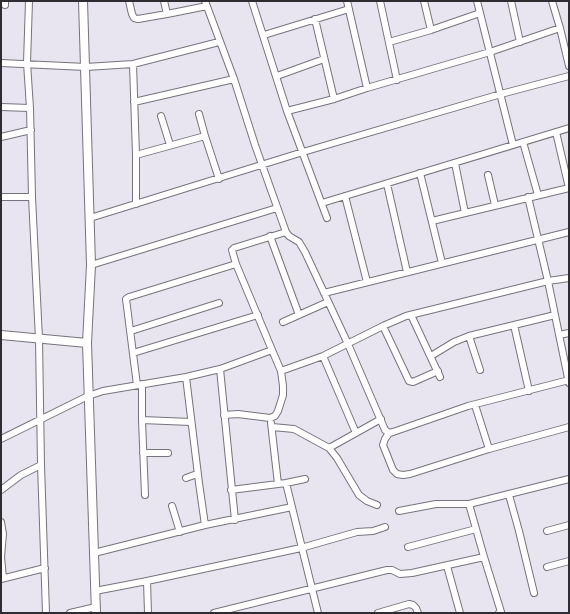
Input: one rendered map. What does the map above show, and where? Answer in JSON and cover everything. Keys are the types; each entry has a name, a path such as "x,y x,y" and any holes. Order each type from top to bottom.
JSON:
{"street":[{"path":"29,1 27,63 39,339 41,465 46,613"},
{"path":"70,613 96,610 88,396 87,344 91,265 83,1"},
{"path":"130,1 134,18 142,19 167,14 206,3 219,42 234,79 286,232 302,246 348,344 385,430 389,432 475,405 569,381 548,281 528,197"},
{"path":"164,1 167,14"},
{"path":"252,1 287,111 327,218"},
{"path":"347,1 367,88"},
{"path":"380,1 397,80"},
{"path":"424,1 431,30"},
{"path":"477,1 513,145"},
{"path":"511,1 520,42"},
{"path":"552,1 569,66"},
{"path":"264,36 349,9"},
{"path":"389,42 431,30 480,13"},
{"path":"315,19 334,99"},
{"path":"287,111 334,99 490,52 560,28"},
{"path":"1,63 86,66 133,64 219,42"},
{"path":"277,76 324,59"},
{"path":"133,64 136,204"},
{"path":"90,218 303,152 501,94 569,76"},
{"path":"134,102 234,79"},
{"path":"1,107 30,108"},
{"path":"199,114 219,179"},
{"path":"161,116 170,145"},
{"path":"322,203 569,128"},
{"path":"1,137 31,130"},
{"path":"432,221 569,188 556,132"},
{"path":"136,155 205,136"},
{"path":"523,142 538,195"},
{"path":"455,163 465,213"},
{"path":"420,173 442,263"},
{"path":"488,175 495,205"},
{"path":"387,184 407,272"},
{"path":"345,196 367,282"},
{"path":"1,197 32,197"},
{"path":"91,265 277,208"},
{"path":"224,415 238,414 270,418 275,416 282,401 283,386 281,371 232,253 234,248 286,232"},
{"path":"324,293 569,232"},
{"path":"270,236 299,315"},
{"path":"145,495 140,384 126,299 236,264"},
{"path":"281,371 323,356 383,326 411,315 548,281 569,278"},
{"path":"283,322 328,302"},
{"path":"131,331 219,303"},
{"path":"134,353 258,315"},
{"path":"383,326 409,381 412,382 439,374 411,315"},
{"path":"431,356 454,342 469,336 555,315"},
{"path":"514,325 529,391"},
{"path":"559,336 569,333"},
{"path":"1,335 87,344"},
{"path":"469,336 480,370"},
{"path":"1,439 88,396 109,389 186,377 220,369 272,350"},
{"path":"323,356 356,433"},
{"path":"220,369 235,520"},
{"path":"186,377 205,525"},
{"path":"475,405 489,449"},
{"path":"270,418 278,484"},
{"path":"329,448 381,419"},
{"path":"142,420 191,422"},
{"path":"272,427 294,429 329,448 337,458 359,496 377,505"},
{"path":"389,432 383,445 393,470 400,475 410,474 489,449 569,427"},
{"path":"143,453 168,453"},
{"path":"1,490 21,475 41,465"},
{"path":"186,478 198,474"},
{"path":"232,490 305,479"},
{"path":"399,511 436,504 469,504 569,479"},
{"path":"286,483 318,613"},
{"path":"509,495 534,593"},
{"path":"469,504 501,612 499,613"},
{"path":"172,506 180,532"},
{"path":"94,553 205,525 292,507"},
{"path":"1,522 2,579 44,568"},
{"path":"548,531 569,525"},
{"path":"95,591 301,548 357,532 373,531 385,527"},
{"path":"408,547 476,529"},
{"path":"214,613 312,590 387,570 405,574 484,557"},
{"path":"547,567 569,561"},
{"path":"447,566 460,613"},
{"path":"147,581 148,613"},
{"path":"378,613 409,604 416,608 418,613"}]}
